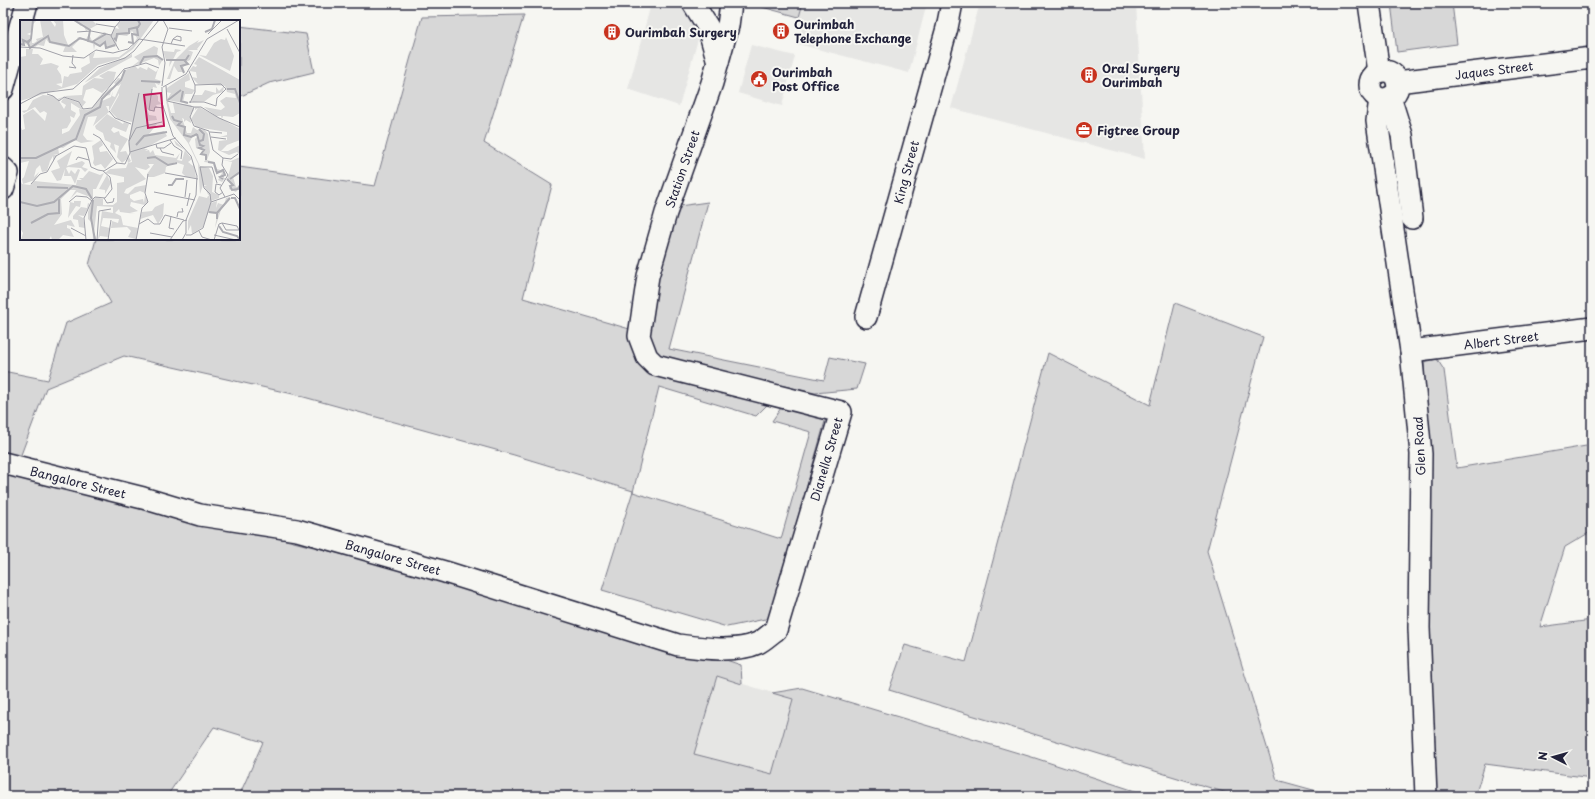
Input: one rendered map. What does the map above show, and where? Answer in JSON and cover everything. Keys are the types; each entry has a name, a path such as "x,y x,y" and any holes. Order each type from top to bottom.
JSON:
{"street":[{"path":"22,20 27,3"},
{"path":"693,3 708,27 718,63"},
{"name":"Station Street","path":"639,336 650,269 666,213 718,63 728,26 731,3"},
{"name":"King Street","path":"947,28 952,3"},
{"name":"King Street","path":"866,317 947,28 956,3"},
{"path":"1369,3 1379,72 1372,78 1370,86 1373,94 1389,93 1402,135 1412,218"},
{"path":"3,88 20,26"},
{"name":"Jaques Street","path":"1389,93 1592,58"},
{"name":"Glen Road","path":"1389,93 1377,121 1411,351 1421,454 1419,628 1426,796"},
{"path":"3,168 8,173 3,189"},
{"name":"Albert Street","path":"1411,351 1592,328"},
{"name":"Dianella Street","path":"639,336 647,357 654,365 841,412 776,630"},
{"name":"Bangalore Street","path":"3,463 143,498 200,515 297,530 445,572 678,645 713,649 734,648 758,643 776,630"}],"shaded area":[{"path":"677,3 684,7 699,36 679,106 628,89 651,4"},
{"path":"763,3 803,3 799,17 762,7"},
{"path":"803,3 927,3 909,73 798,44 804,18 799,17"},
{"path":"980,3 1136,3 1145,159 951,108"},
{"path":"1391,3 1452,3 1457,44 1397,52"},
{"path":"524,15 484,143 552,185 523,298 633,330 641,360 771,401 756,416 659,387 633,492 781,539 811,432 772,421 783,405 827,414 770,618 727,627 602,590 633,491 514,455 293,394 124,356 46,388 19,460 3,453 3,371 48,380 66,323 111,303 89,265 96,240 240,240 240,167 375,186 422,17"},
{"path":"240,26 306,34 314,72 269,83 240,97"},
{"path":"751,45 795,56 782,106 738,93"},
{"path":"708,202 669,349 824,380 830,357 865,364 857,389 815,393 657,357 647,334 656,284 679,206"},
{"path":"1175,303 1263,337 1207,551 1277,780 1335,796 1237,796 889,690 905,645 966,662 1048,353 1150,405"},
{"path":"1437,359 1444,370 1457,468 1592,445 1592,531 1565,547 1540,627 1592,620 1592,778 1485,764 1475,796 1433,796 1424,362"},
{"path":"3,469 699,644 726,660 741,665 742,684 717,676 694,754 772,774 793,699 772,693 802,688 1035,758 1150,796 239,796 263,742 214,727 169,793 182,796 169,796 168,793 104,796 3,796"},
{"path":"717,676 793,699 772,774 693,754"}],"place":[{"name":"Ourimbah Telephone Exchange","path":"781,31"},
{"name":"Ourimbah Surgery","path":"612,32"},
{"name":"Oral Surgery Ourimbah","path":"1089,75"},
{"name":"Ourimbah Post Office","path":"759,79"},
{"name":"Figtree Group","path":"1084,130"}]}
